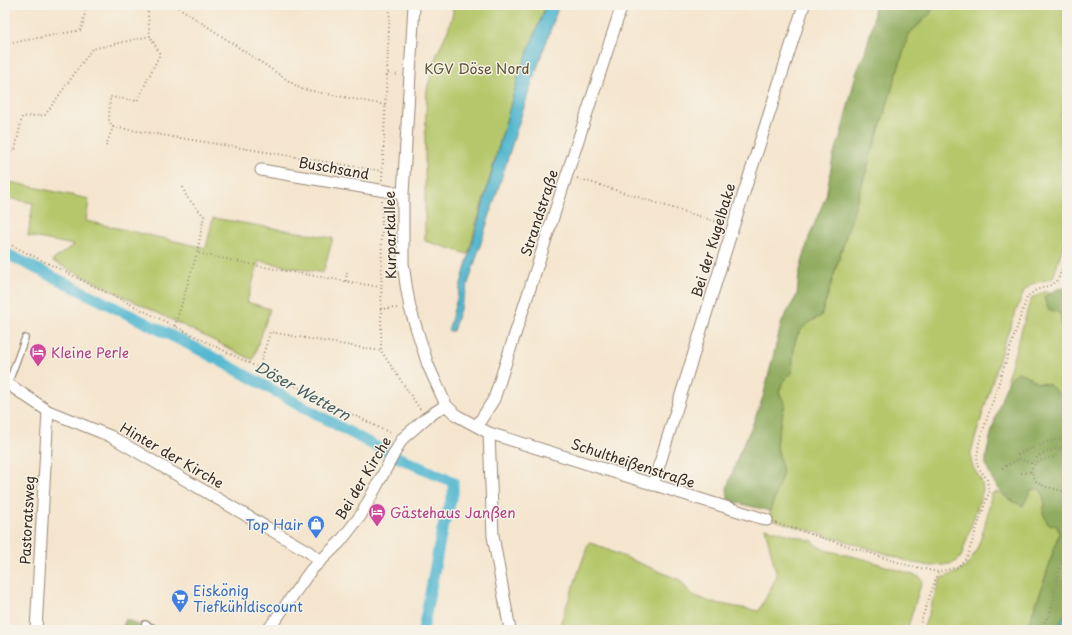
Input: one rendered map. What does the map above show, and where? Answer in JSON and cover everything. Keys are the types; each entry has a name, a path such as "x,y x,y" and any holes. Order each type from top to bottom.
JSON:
{"street":[{"name":"Kurparkallee","path":"414,5 403,194 403,263 410,308 428,365 446,405 456,415 489,433"},
{"name":"Strandstraße","path":"477,426 494,399 622,5"},
{"name":"Bei der Kugelbake","path":"653,485 732,227 804,5"},
{"name":"Buschsand","path":"261,170 403,194"},
{"name":"Hinter der Kirche","path":"6,383 48,411 110,436 309,552 320,561"},
{"name":"Bei der Kirche","path":"268,630 311,570 340,542 357,521 401,443 426,418 446,405"},
{"name":"Pastoratsweg","path":"36,630 48,411"},
{"name":"Schultheißenstraße","path":"489,433 767,520"},
{"path":"489,433 493,536 510,630"}],"lane":[{"path":"6,383 25,338"},
{"path":"145,624 158,630"}],"path":[{"path":"5,44 81,30 87,5"},
{"path":"147,5 150,36 160,54 137,101 110,97 108,111 109,121 113,127 382,171"},
{"path":"175,5 301,89 386,105"},
{"path":"390,5 382,171 380,287 381,351 426,418"},
{"path":"5,154 6,149 15,151 22,117 45,115 92,49 150,36"},
{"path":"1067,102 1065,114 1067,121"},
{"path":"106,146 113,127"},
{"path":"567,174 732,227"},
{"path":"175,326 197,253 204,216 186,196 183,187"},
{"path":"5,242 258,368 401,443"},
{"path":"767,520 907,565 938,572 958,567 967,557 989,492 987,479 978,466 976,457 979,443 1027,297 1036,290 1051,285 1058,280 1067,252"},
{"path":"197,253 269,268 380,287"},
{"path":"346,281 347,272"},
{"path":"380,309 410,308"},
{"path":"258,368 270,332 381,351"},
{"path":"1019,459 1018,455 1020,453 1049,441 1060,440 1067,444"},
{"path":"1031,463 1040,455 1067,444"},
{"path":"1031,472 1034,465 1039,460 1055,457 1059,450 1067,444"},
{"path":"1002,468 1019,459 1034,465"},
{"path":"1020,473 1031,472"},
{"path":"1031,472 1036,481 1048,488 1060,489 1067,493"},
{"path":"1042,630 1045,618 1050,613 1056,595 1060,566 1067,550"},
{"path":"918,630 938,572"}],"green space":[{"name":"KGV Döse Nord","path":"452,5 546,5 518,78 468,254 425,241 425,136 427,89 437,54 448,30 453,13"},
{"path":"875,5 933,5 931,13 909,34 821,316 804,327 796,339 792,373 783,381 779,392 785,404 776,443 783,472 770,511 728,499 727,488 739,454 763,397 782,321 797,295 799,274 809,237 826,196 833,157 840,138 856,74 865,52 872,27"},
{"path":"933,5 1067,5 1067,97 1060,116 1067,135 1067,232 1053,278 1032,284 1024,291 1004,343 971,452 972,464 981,480 983,490 961,557 954,563 932,566 913,563 771,519 770,511 783,472 776,443 785,404 779,392 783,381 792,373 796,339 804,327 821,316 909,34 931,13"},
{"path":"10,182 89,199 86,221 206,248 213,218 333,238 323,273 259,261 247,302 270,309 253,360 52,261 73,245 28,236 33,203 7,198"},
{"path":"1057,289 1067,289 1067,333 1062,330 1060,313 1048,309 1044,297"},
{"path":"1046,291 1049,293 1044,297 1048,309 1060,313 1062,330 1067,333 1067,402 1049,384 1038,383 1026,375 1017,372 1008,382 1007,379 1032,298"},
{"path":"1017,372 1026,375 1038,383 1049,384 1067,402 1067,607 1058,630 1026,630 1041,591 1059,533 1057,526 1048,524 1043,513 1045,503 1041,489 1031,490 1023,506 1016,503 999,490 991,478 986,464 988,448 1002,397 1009,381"},
{"path":"1041,488 1045,503 1043,513 1057,526 1059,533 1041,591 1026,630 923,630 940,579 963,569 974,555 982,534 991,494 999,492 1014,503 1031,490"},
{"path":"765,528 813,541 816,545 825,550 864,559 920,577 922,581 907,630 558,630 589,542 680,580 691,594 710,602 759,611 777,576"},
{"path":"126,619 150,630 121,630"}],"water":[{"path":"546,5 559,5 529,91 453,331 448,331 518,78"},
{"path":"1067,607 1067,630 1058,630"}],"waterway":[{"name":"Döser Wettern","path":"5,253 198,349 386,452 453,482 453,494 442,530 423,630"}],"place":[{"name":"Kleine Perle","path":"38,367"},
{"name":"Gästehaus Janßen","path":"377,527"},
{"name":"Top Hair","path":"316,539"},
{"name":"Eiskönig Tiefkühldiscount","path":"180,613"}]}
